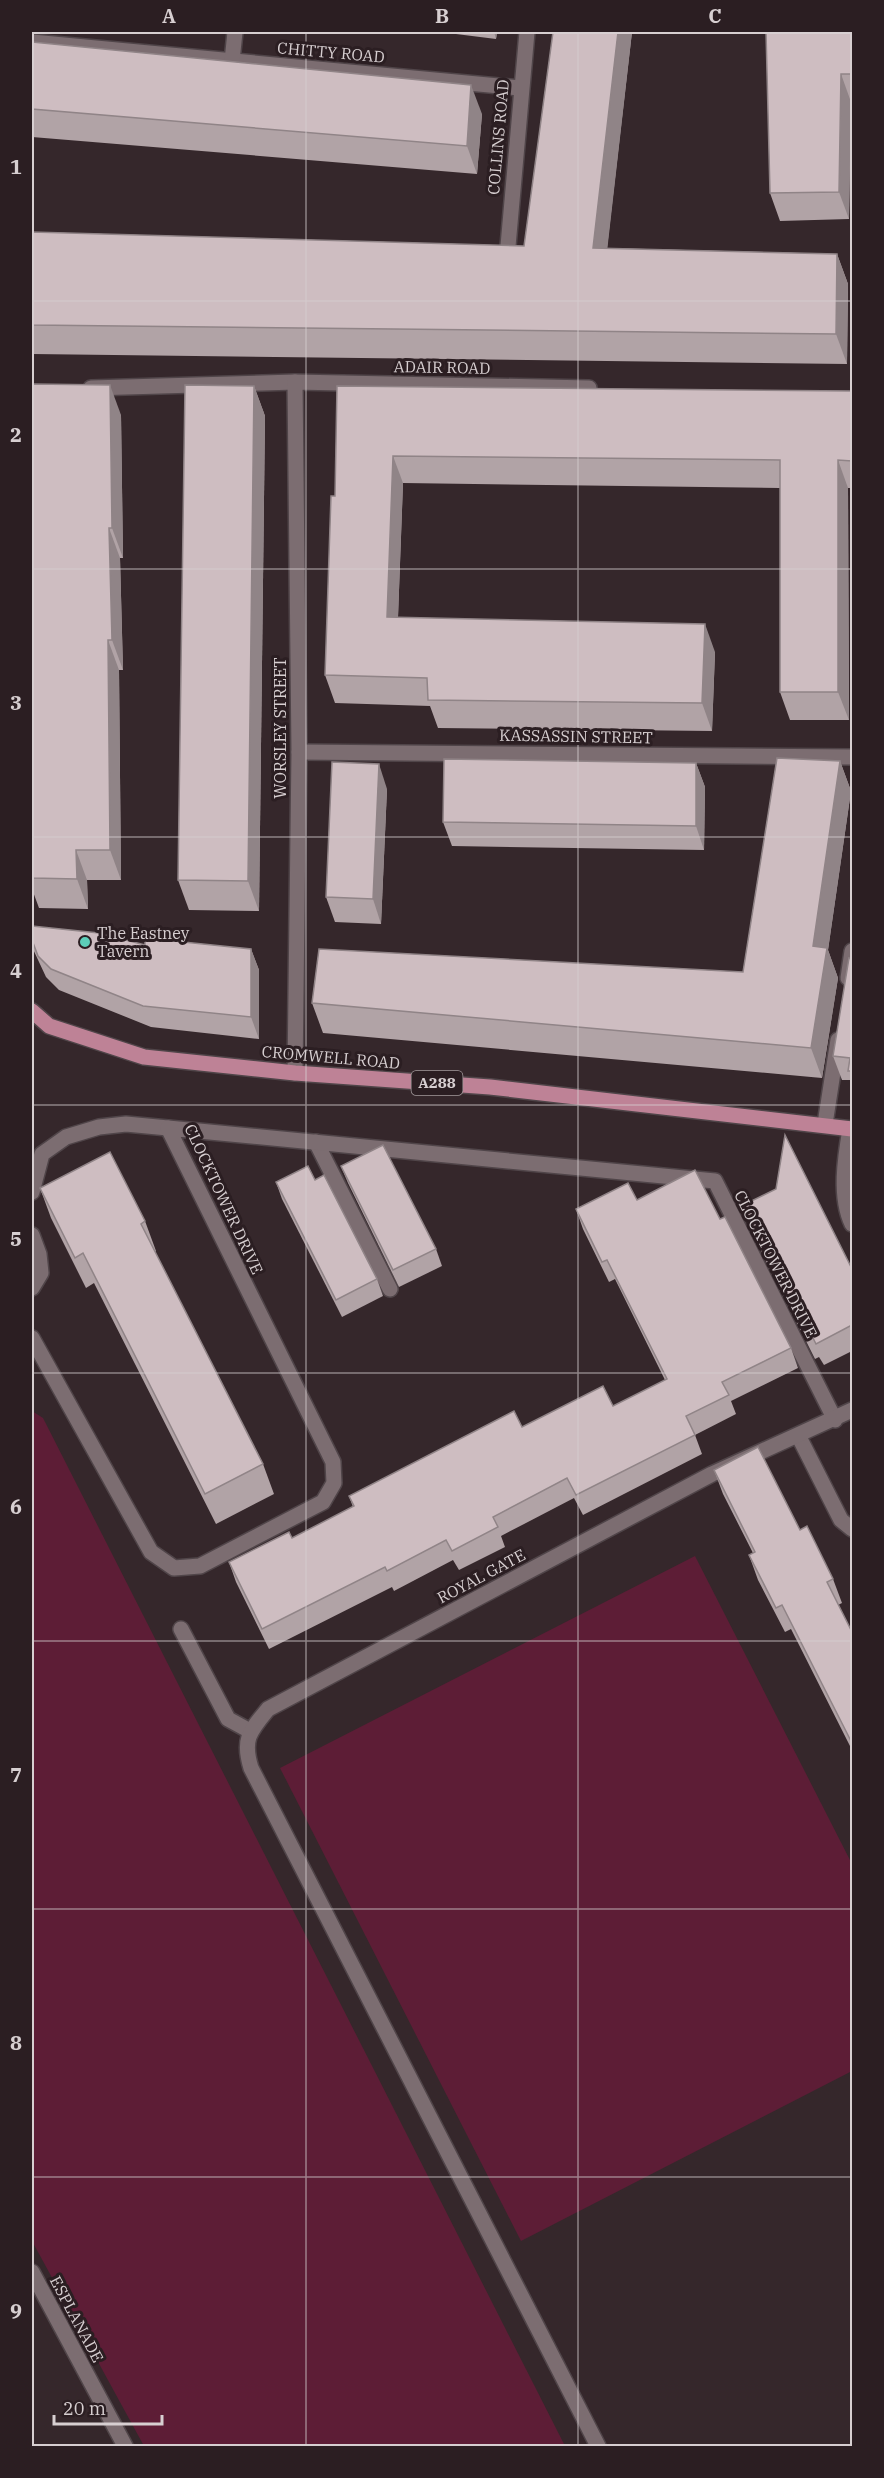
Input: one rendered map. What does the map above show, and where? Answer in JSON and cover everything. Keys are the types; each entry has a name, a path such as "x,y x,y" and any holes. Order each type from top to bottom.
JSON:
{"main road":[{"name":"CROMWELL ROAD","path":"32,1011 49,1026 144,1058 295,1073 490,1087 825,1124 851,1129"}],"street":[{"path":"232,61 235,32"},
{"name":"COLLINS ROAD","path":"508,246 520,88 527,32"},
{"name":"CHITTY ROAD","path":"32,42 520,88"},
{"name":"ADAIR ROAD","path":"77,388 296,382 604,389"},
{"name":"WORSLEY STREET","path":"295,1073 299,752 296,382"},
{"name":"KASSASSIN STREET","path":"299,752 852,758"},
{"path":"845,997 852,951"},
{"path":"825,1124 841,1020"},
{"path":"32,1192 42,1154 66,1137 99,1127 126,1124 168,1128"},
{"name":"CLOCKTOWER DRIVE","path":"168,1128 714,1181 835,1420"},
{"name":"CLOCKTOWER DRIVE","path":"32,1338 36,1356 151,1552 174,1568 200,1566 323,1502 334,1483 333,1461 168,1128"},
{"path":"851,1129 846,1153 846,1192 852,1224"},
{"path":"316,1142 390,1289"},
{"path":"32,1235 39,1254 41,1273 32,1288"},
{"name":"ROYAL GATE","path":"250,1731 268,1708 712,1474 799,1437 852,1410"},
{"path":"799,1437 842,1520 852,1528"},
{"path":"181,1629 228,1719 250,1731 245,1750 251,1768 598,2446"},
{"name":"ESPLANADE","path":"32,2272 125,2446"}],"shaded area":[{"path":"32,1411 43,1418 565,2446 144,2446 32,2241"},
{"path":"695,1556 852,1864 852,2071 521,2241 280,1768"}],"building":[{"path":"553,32 618,32 593,248 837,254 836,334 32,325 32,232 524,246"},
{"path":"766,32 852,32 852,74 841,74 839,192 770,193"},
{"path":"32,42 471,85 467,146 32,109"},
{"path":"32,384 110,385 112,528 109,528 112,640 108,640 110,850 76,850 77,879 32,878"},
{"path":"185,385 254,386 248,881 178,880"},
{"path":"337,386 852,391 852,461 838,460 838,692 780,692 780,460 393,456 387,617 705,624 702,703 428,700 427,678 325,675 331,496 335,496"},
{"path":"777,758 840,761 813,946 827,948 811,1048 312,1003 319,949 743,972"},
{"path":"444,759 696,763 696,826 443,822"},
{"path":"332,762 379,764 373,899 326,897"},
{"path":"32,926 99,933 145,945 145,938 251,949 251,1017 143,1006 51,969 38,956 32,940"},
{"path":"849,958 852,959 852,1071 848,1071 850,1058 833,1056"},
{"path":"785,1135 852,1269 852,1325 816,1344 812,1336 807,1338 741,1206 776,1189"},
{"path":"383,1145 436,1249 393,1270 341,1166"},
{"path":"110,1152 145,1221 141,1224 263,1464 205,1494 83,1253 75,1258 40,1188"},
{"path":"308,1166 315,1180 324,1175 377,1279 336,1300 276,1182"},
{"path":"695,1170 720,1219 725,1217 791,1348 722,1382 729,1395 686,1416 695,1435 576,1495 567,1478 493,1517 498,1527 452,1551 446,1540 387,1571 385,1567 262,1629 229,1562 289,1532 292,1538 354,1506 349,1496 514,1411 522,1427 603,1386 613,1406 667,1379 607,1260 602,1262 576,1209 628,1183 637,1200"},
{"path":"758,1447 800,1530 807,1526 833,1579 827,1582 852,1632 852,1743 782,1605 776,1608 749,1555 755,1552 714,1470"}],"place":[{"name":"The Eastney Tavern","path":"85,942"}]}
